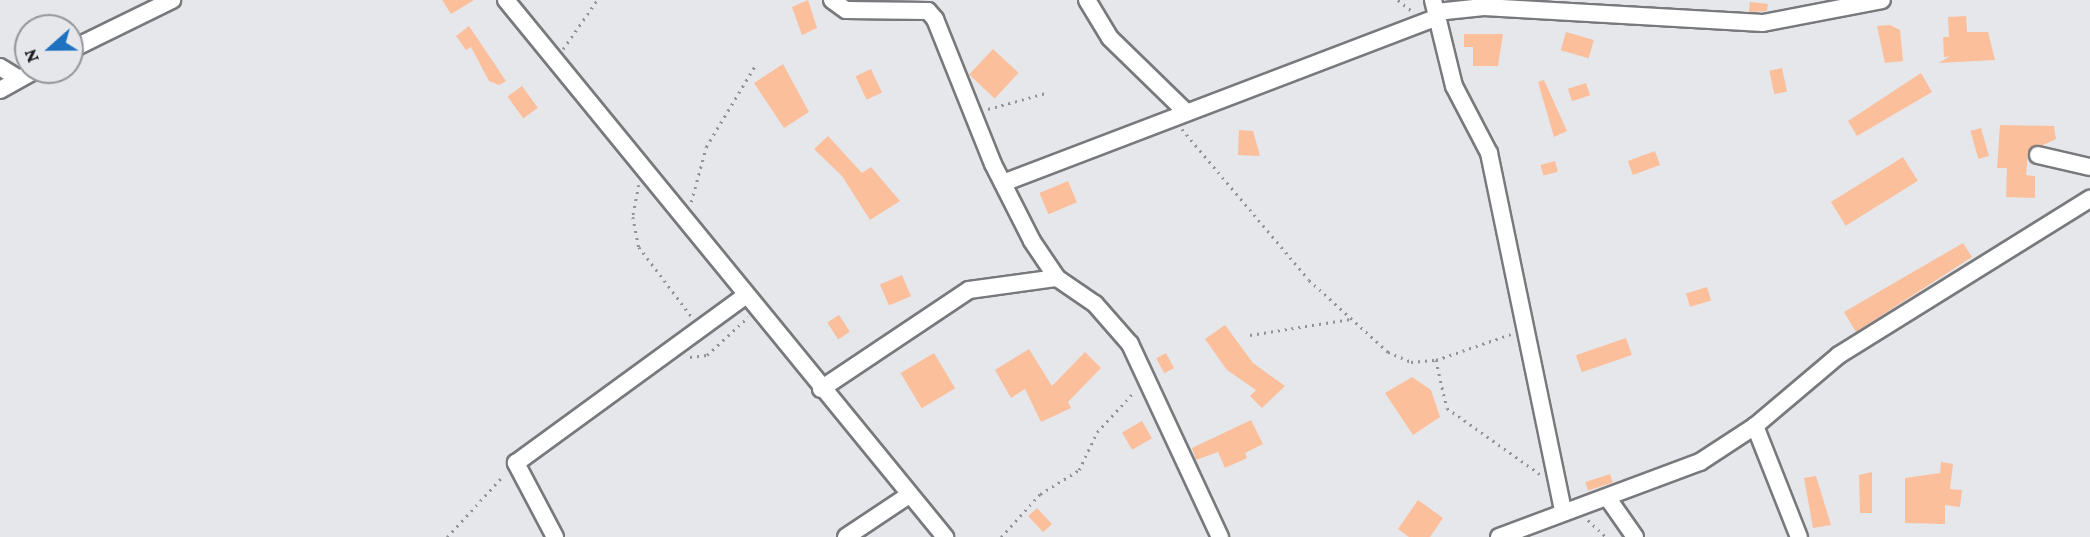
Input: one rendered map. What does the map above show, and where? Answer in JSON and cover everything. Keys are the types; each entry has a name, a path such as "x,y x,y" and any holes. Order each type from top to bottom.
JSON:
{"street":[{"path":"84,43 172,0"},
{"path":"506,0 683,221 945,537"},
{"path":"832,0 846,10 928,11 1003,183 1057,278 1113,322 1146,375 1220,537"},
{"path":"1087,0 1110,38 1179,115"},
{"path":"1003,183 1179,115 1436,10 1484,7 1763,23 1882,0"},
{"path":"1436,10 1460,102 1484,137 1528,329 1558,485 1569,509"},
{"path":"2038,155 2090,167"},
{"path":"1499,537 1700,463 1755,426 1839,355 2090,199"},
{"path":"821,389 969,290 1057,278"},
{"path":"555,537 516,463 745,296"},
{"path":"1755,426 1799,537"},
{"path":"846,537 909,495"},
{"path":"1607,497 1635,537"}],"path":[{"path":"556,61 597,0"},
{"path":"683,221 706,147 756,64"},
{"path":"971,112 1046,93"},
{"path":"1179,115 1309,281 1388,352 1411,362 1436,360 1528,329"},
{"path":"645,172 633,217 639,247 701,326"},
{"path":"683,357 707,355 758,311"},
{"path":"1250,335 1351,318"},
{"path":"1436,360 1439,390 1459,421 1558,485"},
{"path":"1001,537 1040,494 1079,470 1097,432 1146,375"},
{"path":"447,537 516,463"},
{"path":"1569,509 1606,537"}],"building":[{"path":"442,0 474,0 451,14"},
{"path":"808,0 817,28 802,35 792,7"},
{"path":"1750,2 1768,4 1767,11 1749,12"},
{"path":"1966,16 1967,32 1988,32 1995,60 1939,63 1950,56 1944,57 1943,37 1949,37 1948,17"},
{"path":"1890,25 1900,30 1903,61 1885,63 1877,26"},
{"path":"469,26 506,81 499,85 489,81 471,47 466,50 456,36"},
{"path":"1566,32 1594,40 1589,58 1561,50"},
{"path":"1464,34 1503,34 1498,66 1473,66 1473,47 1464,47"},
{"path":"993,49 1019,73 995,98 969,75"},
{"path":"783,64 809,112 784,128 754,83"},
{"path":"1782,68 1787,91 1774,94 1769,71"},
{"path":"871,69 882,93 867,100 856,76"},
{"path":"1921,73 1932,92 1857,136 1848,121"},
{"path":"1544,80 1567,131 1554,137 1538,82"},
{"path":"1586,83 1590,95 1572,101 1568,89"},
{"path":"522,86 538,108 523,118 507,97"},
{"path":"2000,125 2054,126 2056,139 2028,152 2026,175 2035,176 2035,198 2006,197 2007,168 1997,168"},
{"path":"1981,128 1989,156 1978,159 1970,131"},
{"path":"1239,130 1253,131 1260,156 1238,155"},
{"path":"828,136 862,173 871,167 900,201 870,220 842,176 814,149"},
{"path":"1655,151 1660,165 1633,175 1628,161"},
{"path":"1903,157 1918,181 1846,226 1831,202"},
{"path":"1555,161 1558,172 1543,176 1541,165"},
{"path":"1068,181 1077,202 1048,214 1039,193"},
{"path":"1963,243 1972,257 1856,332 1844,312"},
{"path":"902,275 911,296 889,306 880,284"},
{"path":"1707,287 1711,300 1690,307 1686,293"},
{"path":"839,315 850,332 838,339 827,323"},
{"path":"1225,325 1253,363 1285,386 1262,408 1250,396 1256,390 1227,370 1205,339"},
{"path":"1626,338 1632,355 1582,372 1576,355"},
{"path":"1029,349 1052,386 1085,352 1101,368 1068,402 1071,408 1041,422 1025,389 1011,398 995,370"},
{"path":"934,353 955,388 922,408 901,373"},
{"path":"1166,353 1174,368 1164,373 1156,358"},
{"path":"1412,377 1431,390 1440,417 1413,435 1385,393"},
{"path":"1251,420 1263,444 1245,453 1247,458 1225,468 1218,452 1196,460 1192,448"},
{"path":"1142,421 1152,438 1132,450 1122,432"},
{"path":"1941,462 1953,464 1950,489 1962,490 1960,507 1945,505 1945,524 1905,523 1905,478 1940,473"},
{"path":"1872,472 1872,513 1860,513 1859,475"},
{"path":"1610,474 1613,483 1588,491 1585,482"},
{"path":"1816,476 1831,525 1813,528 1804,478"},
{"path":"1418,500 1443,518 1430,537 1409,537 1398,529"},
{"path":"1037,508 1052,524 1043,532 1028,516"}]}
